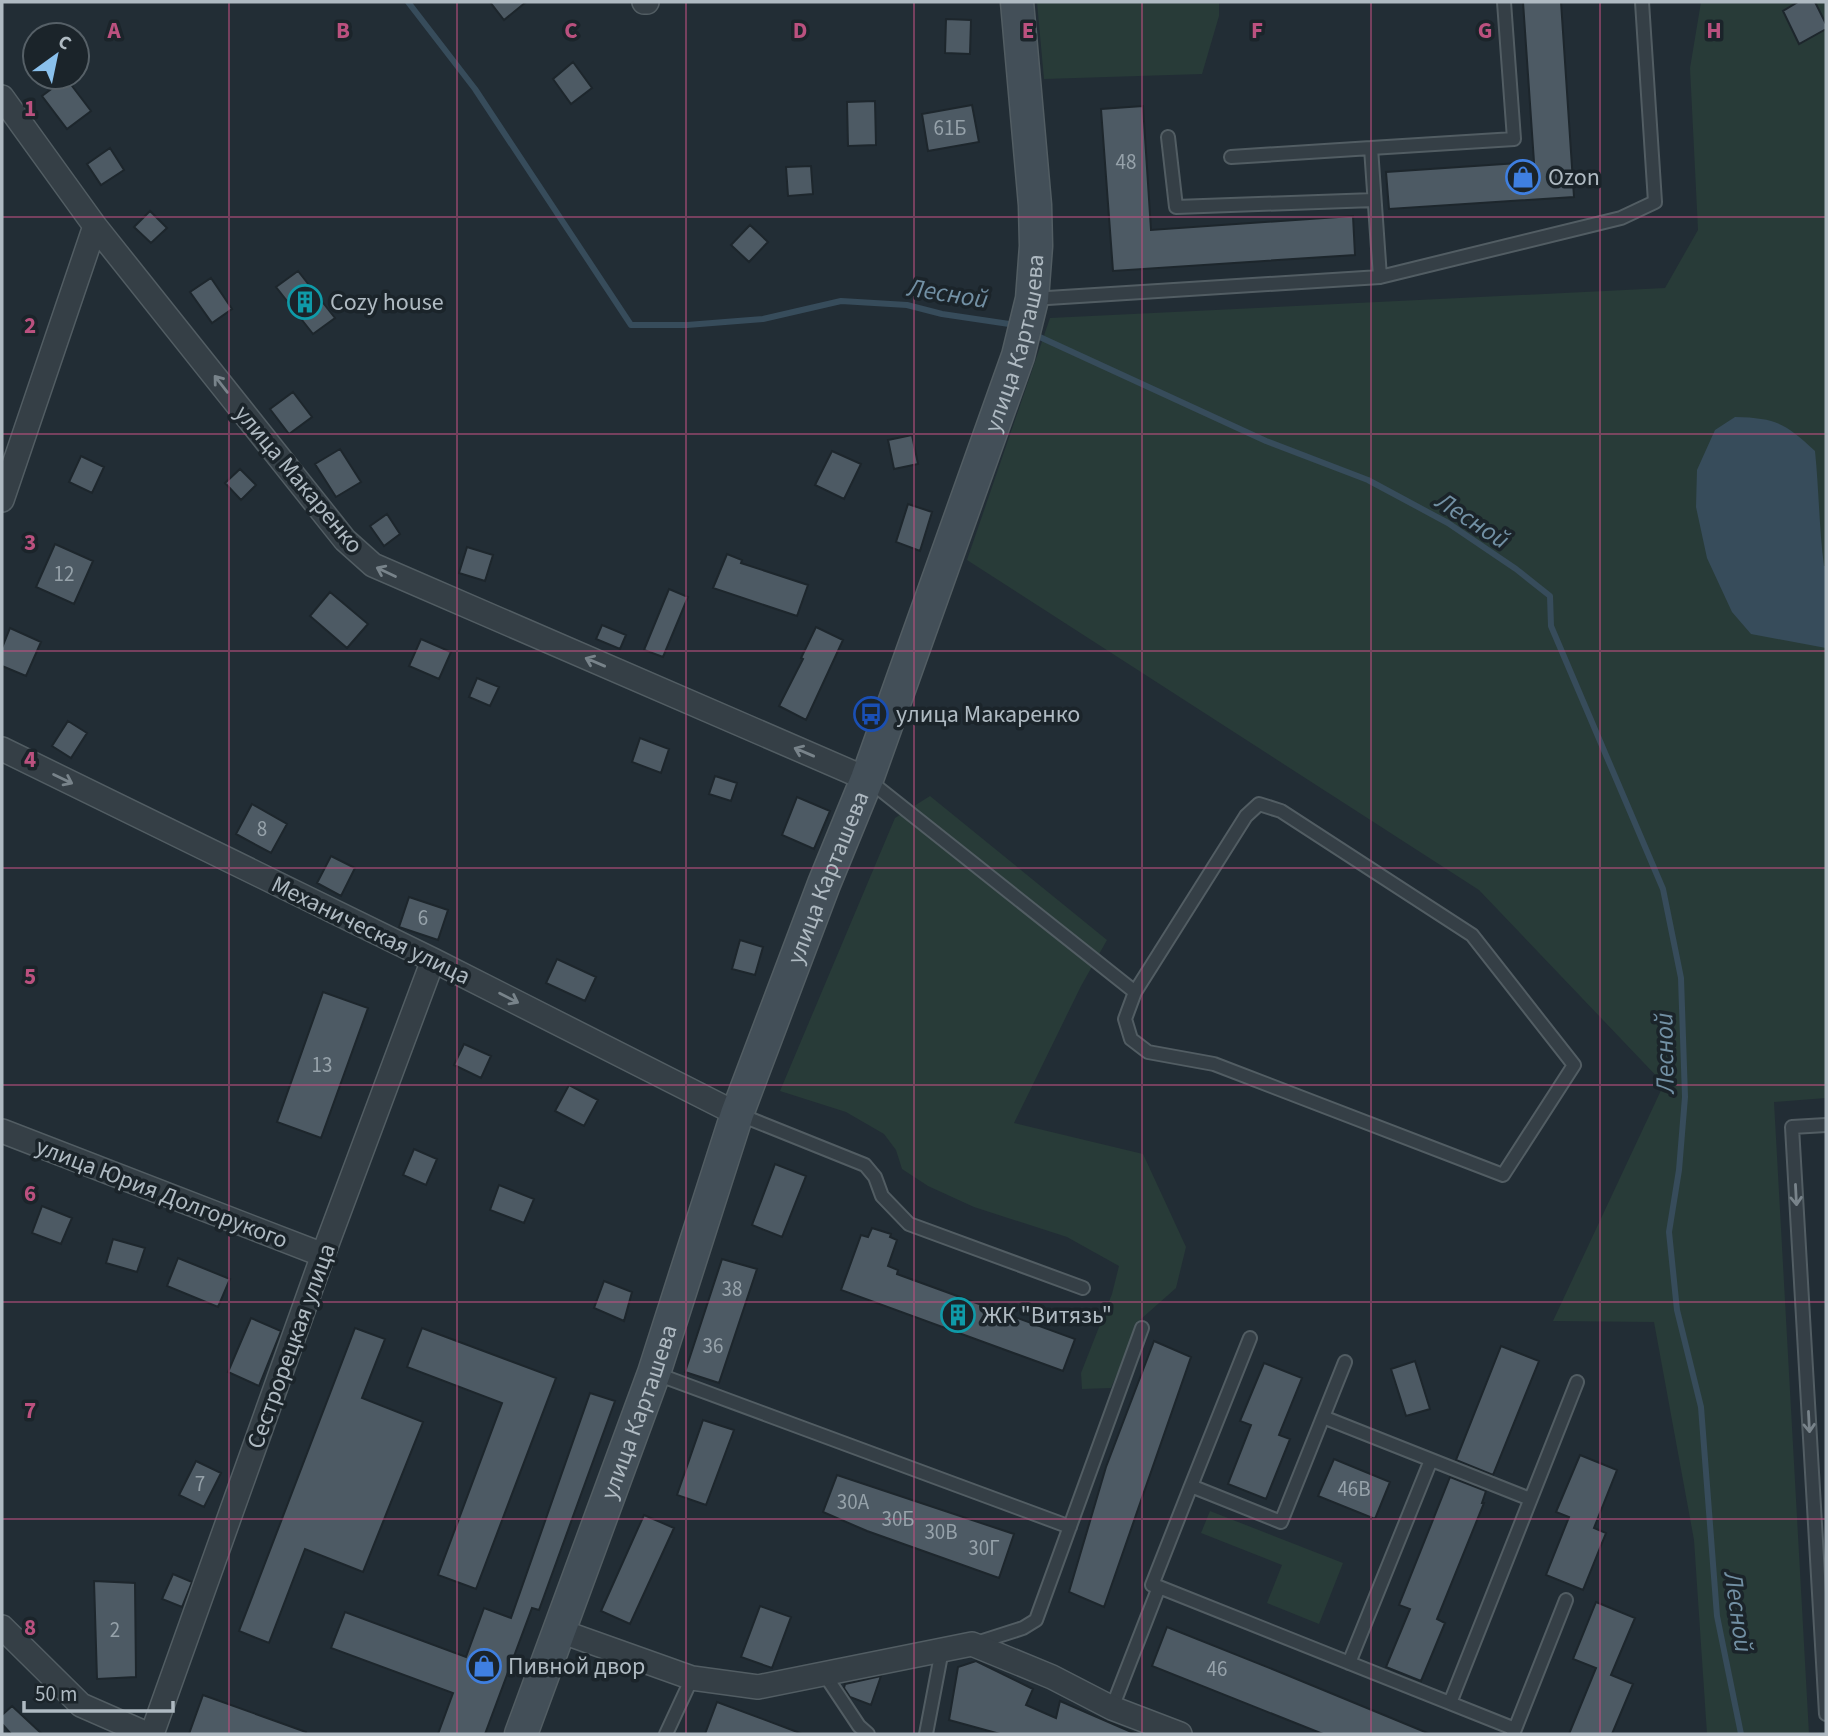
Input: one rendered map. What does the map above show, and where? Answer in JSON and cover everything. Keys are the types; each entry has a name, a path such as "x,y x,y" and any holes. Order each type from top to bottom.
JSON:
{"main road":[{"name":"улица Карташева","path":"521,1734 654,1373 737,1114 824,884 867,779 1018,356 1029,310 1036,246 1035,205 1017,2"}],"street":[{"name":"улица Макаренко","path":"2,97 95,226 345,540 373,565 867,779"},
{"path":"2,500 95,226"},
{"name":"Механическая улица","path":"2,749 433,960 737,1114"},
{"name":"Сестрорецкая улица","path":"150,1734 433,960"},
{"name":"улица Юрия Долгорукого","path":"2,1131 323,1255"},
{"path":"2,1627 80,1705 150,1734"},
{"path":"560,1631 692,1678 758,1687 972,1644 1052,1677 1112,1708 1180,1734"}],"lane":[{"path":"1231,157 1514,139 1504,2"},
{"path":"1029,310 1380,277 1621,218 1655,202 1642,2"},
{"path":"1168,137 1176,207 1374,200"},
{"path":"1371,148 1380,277"},
{"path":"867,779 1135,992"},
{"path":"1259,804 1281,811 1472,935 1574,1065 1503,1175 1214,1064 1148,1052 1131,1039 1125,1019 1135,992 1246,816 1259,804"},
{"path":"737,1114 865,1165 875,1177 882,1196 909,1224 1083,1288"},
{"path":"1826,1125 1792,1127 1820,1480 1826,1714"},
{"path":"972,1644 1023,1628 1036,1620 1142,1328"},
{"path":"1250,1338 1152,1585 1450,1703 1514,1732 1566,1600"},
{"path":"1191,1486 1281,1522 1345,1362"},
{"path":"654,1373 1070,1527"},
{"path":"1450,1703 1577,1382"},
{"path":"1323,1417 1530,1499"},
{"path":"1349,1663 1431,1460"},
{"path":"1112,1708 1160,1587"},
{"path":"926,1734 942,1650"},
{"path":"825,1675 859,1727 868,1734"},
{"path":"666,1734 692,1678"}],"green space":[{"path":"1037,2 1219,2 1219,16 1202,74 1044,79"},
{"path":"1701,2 1826,2 1826,1098 1774,1102 1809,1734 1707,1734 1694,1540 1654,1322 1553,1321 1664,1084 1479,890 967,560 1050,318 1665,288 1698,230 1690,68"},
{"path":"930,796 1107,940 1081,986 1014,1123 1143,1154 1186,1247 1176,1288 1141,1319 1111,1388 1082,1389 1081,1373 1112,1294 1119,1266 1067,1237 974,1207 928,1186 902,1169 896,1150 884,1134 846,1112 780,1091 895,818"},
{"path":"1210,1511 1343,1563 1319,1624 1267,1603 1282,1565 1201,1533"}],"water":[{"path":"1735,417 1761,419 1779,424 1796,434 1815,451 1822,552 1826,566 1826,648 1751,634 1732,612 1707,558 1696,507 1697,470 1715,430"}],"building":[{"path":"490,2 526,2 504,20"},
{"path":"1523,2 1561,2 1574,197 1389,209 1386,172 1534,162"},
{"path":"1798,2 1815,2 1826,24 1826,29 1799,44 1783,11"},
{"path":"946,19 971,20 970,54 945,53"},
{"path":"573,62 592,88 571,104 553,79"},
{"path":"49,91 76,91 91,111 67,129 42,96"},
{"path":"875,101 876,145 848,146 847,102"},
{"path":"972,105 979,142 928,151 922,114"},
{"path":"1143,106 1151,230 1353,216 1355,255 1113,271 1101,109"},
{"path":"110,148 124,170 101,185 87,164"},
{"path":"811,166 813,194 788,196 786,167"},
{"path":"150,211 167,228 151,243 134,227"},
{"path":"750,225 768,242 749,262 731,245"},
{"name":"Cozy house","path":"298,271 335,318 313,334 276,287"},
{"path":"211,278 232,309 212,323 190,292"},
{"path":"293,392 312,417 289,434 270,409"},
{"path":"912,435 918,464 894,469 888,440"},
{"path":"340,449 361,482 336,497 315,464"},
{"path":"832,451 861,464 844,499 815,485"},
{"path":"81,456 104,467 92,493 69,482"},
{"path":"240,469 256,485 241,500 225,483"},
{"path":"908,504 932,512 920,551 896,542"},
{"path":"387,514 400,534 384,546 370,526"},
{"path":"55,544 93,561 74,604 36,587"},
{"path":"467,547 493,555 485,581 459,573"},
{"path":"727,554 742,560 741,563 808,585 797,616 713,588"},
{"path":"669,589 688,597 663,657 644,650"},
{"path":"330,592 368,624 347,648 310,616"},
{"path":"602,625 626,635 620,649 596,639"},
{"path":"816,627 843,640 806,720 779,706"},
{"path":"10,628 41,642 26,676 2,666 2,648"},
{"path":"421,639 451,652 439,679 409,666"},
{"path":"477,678 499,687 490,706 469,697"},
{"path":"68,721 87,733 71,758 52,746"},
{"path":"640,738 669,749 661,773 632,762"},
{"path":"715,776 737,783 731,801 709,794"},
{"path":"797,797 830,811 814,849 782,835"},
{"path":"252,804 287,824 271,853 236,834"},
{"path":"331,856 355,868 341,896 317,883"},
{"path":"409,897 448,910 438,940 399,927"},
{"path":"740,940 763,947 755,975 732,969"},
{"path":"557,959 596,977 585,1001 546,983"},
{"path":"323,992 368,1008 321,1138 277,1122"},
{"path":"464,1044 491,1056 481,1078 454,1065"},
{"path":"569,1085 598,1100 584,1126 555,1111"},
{"path":"414,1149 437,1159 426,1185 403,1175"},
{"path":"775,1164 806,1176 782,1237 752,1225"},
{"path":"499,1185 534,1199 524,1223 490,1210"},
{"path":"42,1206 72,1218 61,1244 32,1233"},
{"name":"ЖК \"Витязь\"","path":"872,1228 891,1234 890,1237 897,1240 888,1266 898,1270 897,1274 1075,1339 1063,1371 841,1290 861,1235 868,1237"},
{"path":"113,1239 145,1248 137,1272 106,1263"},
{"path":"178,1258 230,1279 218,1307 167,1286"},
{"path":"722,1259 757,1269 719,1383 685,1372"},
{"path":"604,1281 632,1292 624,1321 594,1308"},
{"path":"251,1318 281,1331 259,1386 228,1372"},
{"path":"355,1328 385,1339 362,1398 423,1422 363,1572 305,1549 269,1643 239,1631"},
{"path":"422,1328 556,1378 476,1589 438,1575 502,1403 407,1367"},
{"path":"1154,1341 1191,1357 1104,1607 1069,1592 1106,1467"},
{"path":"1501,1346 1539,1361 1493,1475 1456,1460"},
{"path":"1415,1361 1430,1409 1406,1416 1391,1369"},
{"path":"1264,1363 1302,1378 1279,1435 1290,1439 1266,1499 1228,1484 1251,1425 1240,1421"},
{"path":"590,1393 615,1401 539,1610 532,1608 485,1734 438,1734 453,1693 331,1648 345,1612 466,1657 484,1608 511,1618"},
{"path":"703,1420 734,1430 706,1505 677,1495"},
{"path":"1580,1455 1617,1470 1594,1528 1606,1533 1583,1590 1546,1575 1569,1517 1556,1512"},
{"path":"1334,1459 1390,1482 1375,1519 1318,1496"},
{"path":"196,1461 221,1473 204,1507 179,1495"},
{"path":"837,1475 1014,1534 999,1578 867,1531 823,1512"},
{"path":"1450,1477 1486,1491 1484,1503 1437,1619 1445,1623 1421,1681 1386,1667 1410,1609 1399,1605"},
{"path":"644,1515 674,1528 630,1624 601,1611"},
{"path":"173,1574 192,1582 182,1607 162,1599"},
{"path":"94,1581 135,1583 136,1677 97,1679"},
{"path":"1596,1602 1635,1618 1611,1675 1633,1684 1612,1734 1569,1734 1596,1668 1573,1659"},
{"path":"760,1606 791,1617 772,1668 741,1657"},
{"path":"1167,1627 1430,1734 1323,1734 1152,1666"},
{"path":"976,1661 1033,1689 1026,1705 1056,1718 1060,1701 1136,1734 1000,1734 949,1720 958,1667"},
{"path":"881,1676 871,1705 850,1697 844,1688 845,1684"},
{"path":"203,1695 306,1732 306,1734 189,1734"},
{"path":"717,1702 800,1733 705,1734"},
{"path":"12,1706 42,1734 11,1734 2,1724 2,1715"}],"waterway":[{"name":"Лесной","path":"408,2 475,89 631,325 687,325 763,319 841,301 907,305 942,314 1016,325"},
{"name":"Лесной","path":"1031,333 1266,441 1368,480 1448,523 1516,569 1550,596 1551,626 1663,889 1681,978 1685,1097 1679,1170 1669,1232 1677,1310 1701,1407 1717,1616 1741,1734"}],"place":[{"name":"Ozon","path":"1523,177"},
{"name":"Cozy house","path":"305,302"},
{"name":"улица Макаренко","path":"871,714"},
{"name":"ЖК \"Витязь\"","path":"958,1315"},
{"name":"Пивной двор","path":"484,1666"}]}
